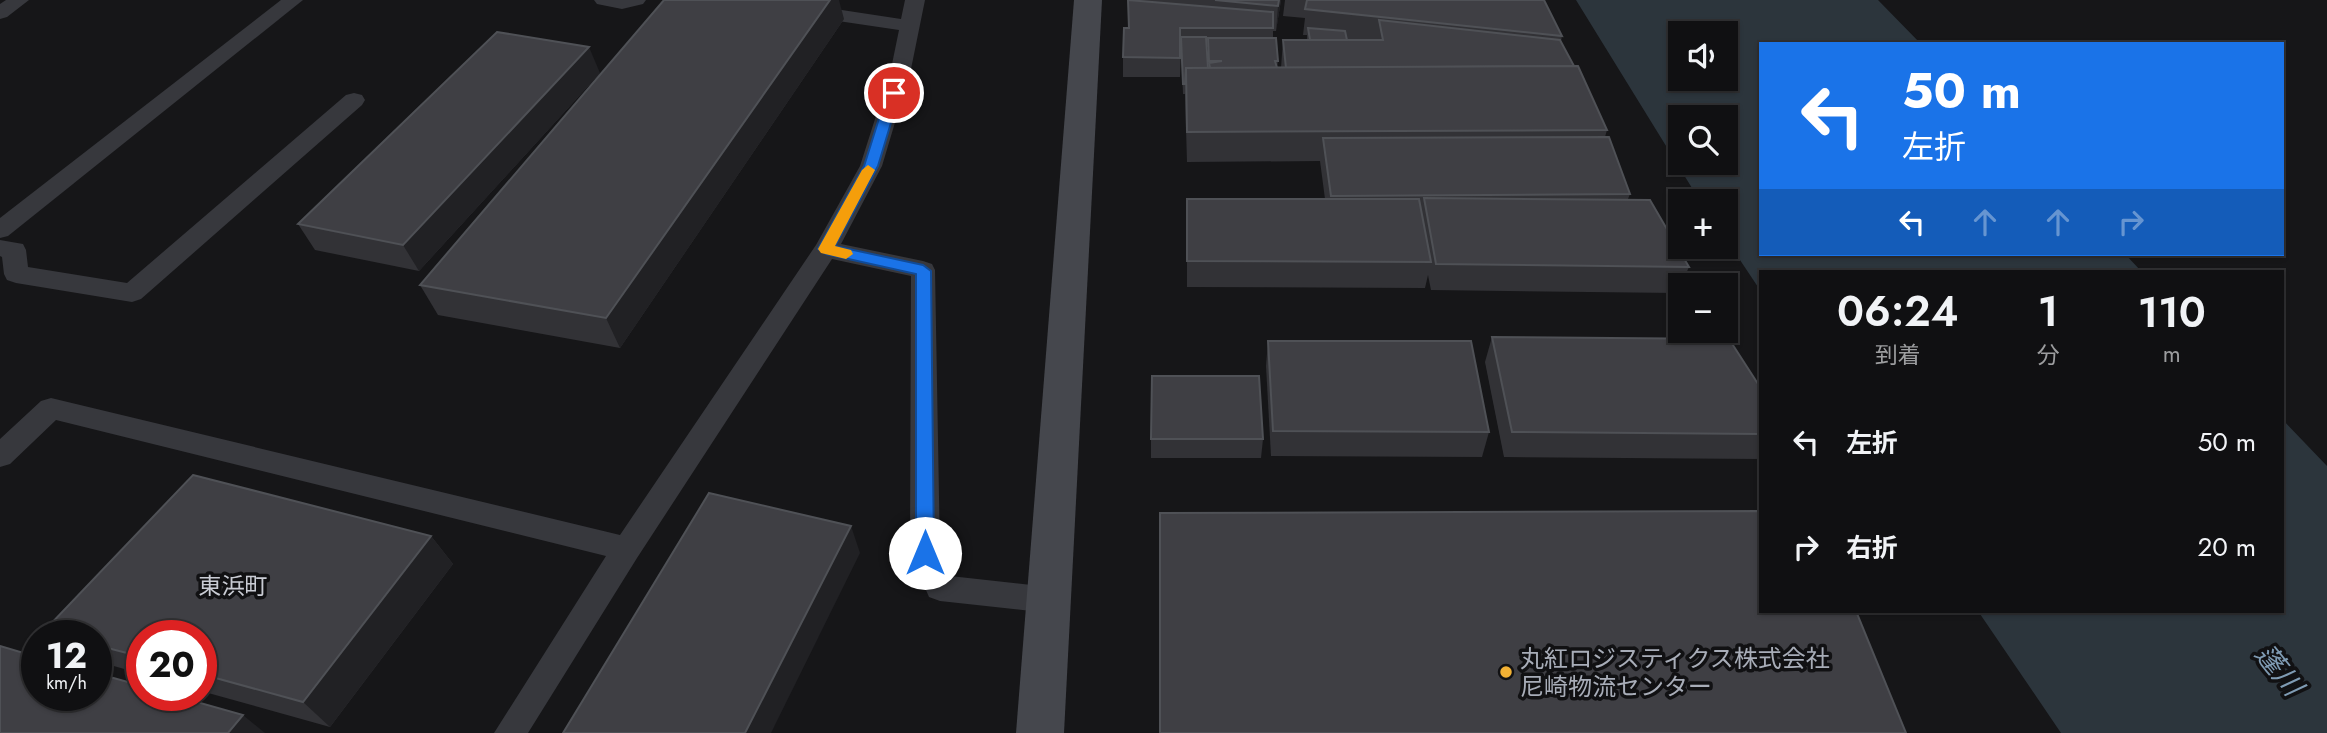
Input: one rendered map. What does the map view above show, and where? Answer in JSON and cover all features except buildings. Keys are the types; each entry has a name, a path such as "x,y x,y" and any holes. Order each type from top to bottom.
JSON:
{"street":[{"path":"1040,733 1088,0"}],"lane":[{"path":"0,13 19,0"},
{"path":"0,230 293,0"},
{"path":"604,0 622,3 636,0"},
{"path":"736,0 909,26"},
{"path":"510,733 627,549 826,249 871,166 901,69 915,0"},
{"path":"0,247 14,250 16,274 132,293 354,100"},
{"path":"826,249 923,271 925,553 940,588 1049,600"},
{"path":"0,456 51,408 627,549"}],"water":[{"path":"1576,0 1878,0 1919,42 1759,42 1759,256 2127,256 2140,270 1759,270 1759,288 1738,257 1738,189 1693,189 1684,175 1738,175 1738,105 1668,105 1668,149"},
{"name":"蓬川","path":"2284,421 2327,466 2327,733 2061,733 1979,613 2284,613"}],"slow traffic":[{"path":"846,254 826,249 868,170"}],"place":[{"name":"丸紅ロジスティクス株式会社 尼崎物流センター","path":"1506,672"}],"district":[{"name":"東浜町","path":"233,586"}],"route":[{"path":"894,93 871,166 826,249 923,271 925,553"}]}
